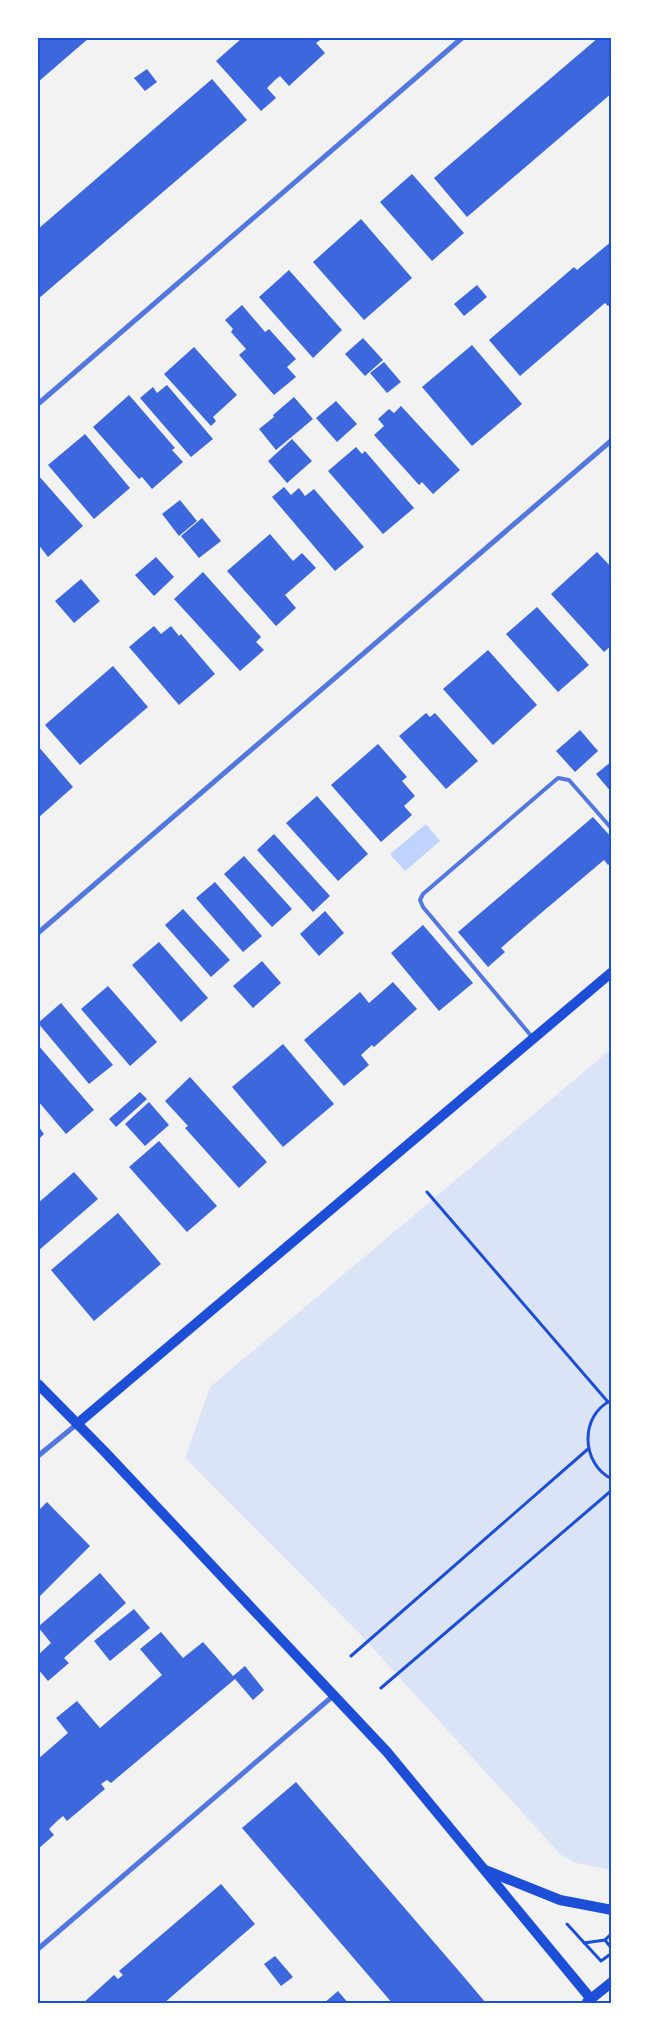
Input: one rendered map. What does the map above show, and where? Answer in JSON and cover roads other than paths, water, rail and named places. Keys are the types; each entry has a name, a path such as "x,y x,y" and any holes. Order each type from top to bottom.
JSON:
{"main road":[{"path":"77,1424 612,972"},
{"path":"38,1384 387,1752 588,2001 612,1982"},
{"path":"484,1870 560,1900 612,1910"}],"street":[{"path":"38,404 462,38"},
{"path":"38,933 612,440"},
{"path":"38,1456 77,1424"},
{"path":"38,1949 334,1695"}],"lane":[{"path":"532,1038 422,907 420,900 423,894 558,778 569,780 612,829"}],"water":[{"path":"426,824 440,841 405,871 390,854"}]}
